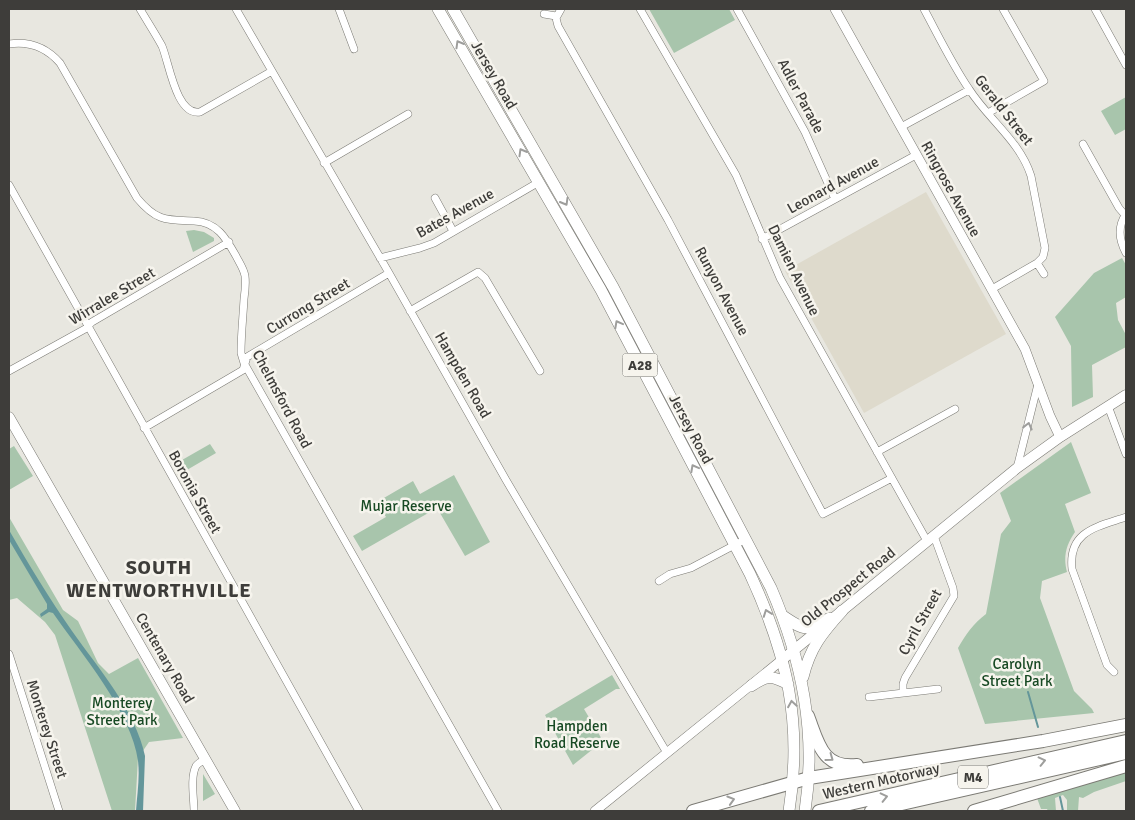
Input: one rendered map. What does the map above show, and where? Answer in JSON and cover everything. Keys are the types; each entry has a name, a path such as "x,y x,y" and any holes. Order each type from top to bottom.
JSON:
{"highway":[{"name":"Jersey Road","path":"438,9 601,290 765,606 783,659 794,722 792,788 789,811"},
{"name":"Jersey Road","path":"452,9 609,279 771,588 783,616 794,650 802,680 808,716 809,784 805,811"},
{"path":"783,616 797,626 806,629 815,627 842,611"},
{"path":"802,680 813,647 842,611"},
{"path":"751,686 761,679 771,677 788,684"},
{"path":"808,716 822,752 832,761 846,766 1044,736 1126,719"},
{"path":"693,811 809,784 1126,725"},
{"name":"Western Motorway","path":"819,811 1126,742"},
{"name":"Western Motorway","path":"871,811 1126,752"},
{"path":"974,811 1126,766"}],"main road":[{"name":"Old Prospect Road","path":"783,659 1017,468 1060,437 1126,395"},
{"name":"Centenary Road","path":"9,417 235,811"}],"street":[{"path":"140,9 162,47 177,90 186,106 192,112 203,110 272,71"},
{"name":"Hampden Road","path":"236,9 506,480 667,753"},
{"path":"339,9 354,49"},
{"path":"544,14 556,16 561,9"},
{"name":"Damien Avenue","path":"640,9 736,175 762,240 780,278 892,478 931,538"},
{"name":"Adler Parade","path":"737,9 805,132 835,199"},
{"name":"Ringrose Avenue","path":"835,9 1025,349 1060,437"},
{"name":"Gerald Street","path":"924,9 969,90 1020,151 1027,164 1045,248 1043,257 1037,263"},
{"path":"988,113 1044,81 1003,9"},
{"path":"1095,9 1126,65"},
{"name":"Runyon Avenue","path":"556,16 558,26 668,220 823,514 892,478"},
{"name":"Chelmsford Road","path":"9,44 37,46 51,54 60,63 138,198 147,208 157,216 167,220 178,222 196,221 212,225 222,233 228,242 245,275 241,347 244,363 498,811"},
{"path":"901,128 969,90"},
{"path":"324,163 408,114"},
{"path":"1083,144 1119,208 1126,214 1120,232 1121,242 1126,253"},
{"name":"Leonard Avenue","path":"762,240 916,155"},
{"name":"Bates Avenue","path":"380,258 434,243 539,182"},
{"name":"Boronia Street","path":"9,185 359,811"},
{"path":"435,198 453,231"},
{"name":"Wirralee Street","path":"9,371 228,242"},
{"path":"992,289 1037,263 1044,274"},
{"path":"410,311 478,272 485,278 540,371"},
{"name":"Currong Street","path":"144,428 243,370 244,363 248,357 389,273"},
{"path":"1017,468 1038,384"},
{"path":"1108,406 1126,454"},
{"path":"877,452 955,409"},
{"path":"1114,672 1108,665 1072,569 1072,553 1076,542 1084,534 1096,527 1126,517"},
{"name":"Cyril Street","path":"903,693 905,678 954,596 953,588 931,538"},
{"path":"659,581 670,574 691,568 746,540"},
{"name":"Monterey Street","path":"9,654 59,811"},
{"name":"Old Prospect Road","path":"595,811 783,659"},
{"path":"869,697 938,690"},
{"path":"194,811 193,781 195,768 206,759"}],"shaded area":[{"path":"926,192 1006,334 864,413 785,271"}],"green space":[{"path":"649,9 729,9 735,20 674,53"},
{"path":"1126,97 1126,129 1115,135 1101,111"},
{"path":"186,231 204,232 214,238 214,241 193,252"},
{"path":"1122,258 1126,265 1126,297 1116,303 1118,320 1126,335 1126,347 1092,365 1093,397 1072,407 1071,346 1055,317 1094,273"},
{"name":"Carolyn Street Park","path":"1071,442 1091,493 1065,504 1075,532 1066,551 1067,572 1042,581 1040,598 1074,691 1094,713 985,724 958,648 970,630 986,614 1001,534 1011,521 1000,493"},
{"path":"210,444 216,453 180,474 175,464"},
{"path":"14,446 33,476 9,490 9,449"},
{"name":"Mujar Reserve","path":"454,475 490,542 465,556 433,501 426,506 430,512 362,551 353,536 386,517 377,502 413,481 420,494"},
{"name":"Monterey Street Park","path":"9,517 63,610 78,621 98,663 109,674 138,658 183,738 149,742 138,758 135,811 112,811 55,635 45,622 17,598 9,600"},
{"name":"Hampden Road Reserve","path":"612,675 620,689 616,689 584,709 603,741 573,765 545,715"},
{"path":"1126,772 1126,781 1094,792 1083,798 1079,797 1078,811 1067,811 1067,800 1063,795 1055,798 1056,811 1041,809 1037,798"},
{"path":"203,774 215,794 203,801"}],"water":[{"path":"9,530 55,606 125,706 140,739 145,756 143,811 136,811 139,780 138,761 134,743 126,723 104,684 53,613 49,612 41,617 40,614 47,609 47,604 9,540"}],"waterway":[{"path":"1028,692 1038,727"},
{"path":"1060,797 1063,811"}],"district":[{"name":"SOUTH WENTWORTHVILLE","path":"159,578"}]}
